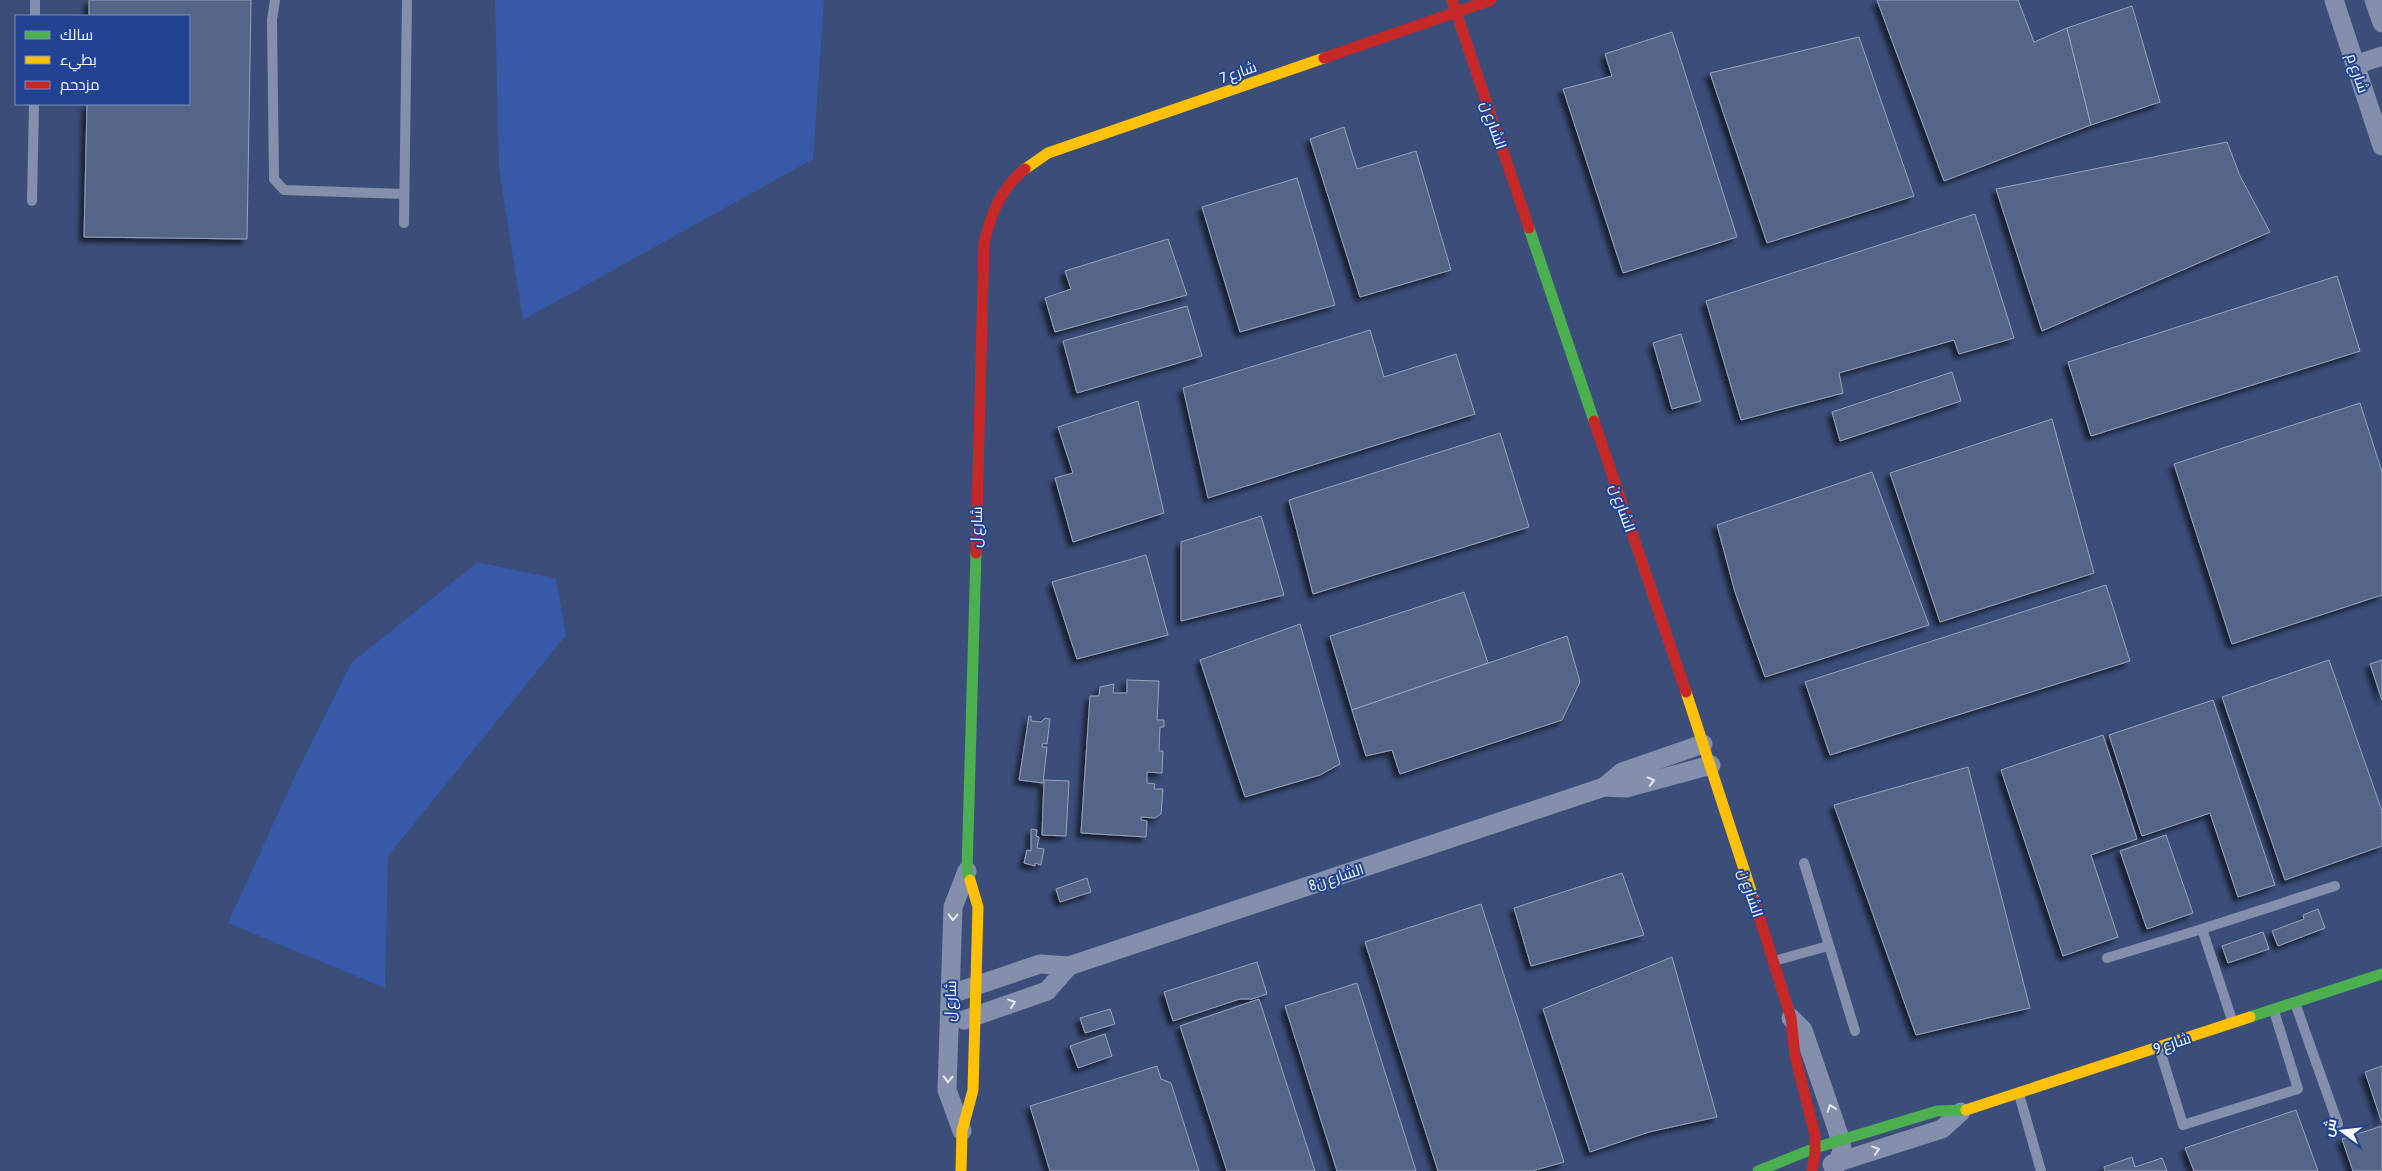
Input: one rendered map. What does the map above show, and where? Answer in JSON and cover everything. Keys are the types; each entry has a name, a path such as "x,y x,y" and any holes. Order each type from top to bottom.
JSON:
{"street":[{"name":"الشارع ن","path":"1452,0 1711,765 1791,1018 1790,1037 1812,1124 1815,1148 1811,1170"},
{"name":"شارع 7","path":"1005,188 1029,164 1048,153 1491,0"},
{"name":"شارع م","path":"2334,0 2382,146"},
{"path":"2374,0 2382,23"},
{"path":"2355,65 2382,56"},
{"name":"شارع ل","path":"961,1171 962,1130 973,1090 978,908 967,871 984,243 988,223 1005,188"},
{"name":"الشارع ن8","path":"1604,787 1622,772 1703,744"},
{"name":"الشارع ن8","path":"951,994 976,983 1040,964 1069,966 1604,787 1626,788 1711,765"},
{"name":"شارع ل","path":"962,1130 948,1090 953,907 967,871"},
{"path":"950,1024 1047,991 1069,966"},
{"name":"شارع 9","path":"1758,1171 1815,1148 1937,1111 1961,1112 2382,974"},
{"name":"الشارع ن","path":"1791,1018 1803,1030 1841,1140 1837,1166"},
{"name":"شارع 9","path":"1811,1170 1837,1166 1942,1129 1961,1112"}],"lane":[{"path":"35,0 35,15"},
{"path":"275,0 272,20 274,179 284,190 404,194"},
{"path":"404,223 407,0"},
{"path":"32,201 34,105"},
{"path":"1804,863 1855,1030"},
{"path":"2107,958 2335,886"},
{"path":"2202,929 2233,1023"},
{"path":"1773,962 1828,946"},
{"path":"2295,1003 2338,1124"},
{"path":"2159,1047 2183,1126 2298,1089 2274,1010"},
{"path":"2019,1093 2041,1171"}],"shaded area":[{"path":"495,0 824,0 813,159 523,320 499,169"},
{"path":"478,562 556,579 566,635 388,856 385,988 228,923 298,770 351,663"}],"building":[{"path":"89,0 251,0 247,239 84,237 87,105 190,105 190,15 89,15"},
{"path":"1877,0 2018,0 2034,42 2067,28 2091,125 1944,181"},
{"path":"2132,6 2160,102 2091,125 2067,28"},
{"path":"1672,32 1737,237 1623,273 1563,89 1612,76 1605,54"},
{"path":"1859,37 1914,196 1767,243 1710,73"},
{"path":"1344,127 1357,169 1416,151 1451,270 1360,297 1310,139"},
{"path":"2227,142 2240,176 2270,232 2042,331 1996,189"},
{"path":"1297,178 1335,305 1240,332 1202,207"},
{"path":"1975,214 2014,338 1959,354 1954,340 1839,373 1843,393 1741,420 1706,301"},
{"path":"1168,239 1187,295 1055,332 1045,298 1071,289 1065,271"},
{"path":"2337,276 2360,351 2091,436 2068,362"},
{"path":"1187,306 1202,356 1077,393 1063,341"},
{"path":"1370,330 1384,377 1456,354 1475,414 1208,498 1183,388"},
{"path":"1681,334 1701,401 1672,409 1653,343"},
{"path":"1952,372 1961,401 1840,441 1832,412"},
{"path":"1138,401 1164,513 1073,542 1055,478 1073,473 1058,427"},
{"path":"2360,403 2382,472 2382,595 2232,644 2174,464"},
{"path":"2052,419 2094,573 1940,622 1890,473"},
{"path":"1500,433 1529,527 1313,594 1289,500"},
{"path":"1872,472 1929,625 1765,677 1735,592 1717,525"},
{"path":"1261,516 1284,595 1181,621 1181,542"},
{"path":"1146,555 1168,635 1077,659 1052,582"},
{"path":"2106,585 2130,661 1830,755 1805,682"},
{"path":"1464,592 1488,663 1352,710 1330,636"},
{"path":"1300,624 1340,764 1320,775 1245,797 1200,660"},
{"path":"1567,636 1580,682 1562,720 1400,774 1392,750 1366,756 1352,710"},
{"path":"2329,660 2382,811 2382,846 2285,880 2222,697"},
{"path":"2382,660 2382,700 2370,664"},
{"path":"1127,680 1159,681 1157,720 1164,720 1164,727 1160,727 1159,751 1163,751 1162,773 1147,772 1147,783 1155,784 1154,789 1163,789 1161,814 1155,818 1141,817 1141,820 1147,821 1146,837 1081,833 1090,696 1099,696 1100,687 1114,684 1113,693 1127,693"},
{"path":"2213,700 2275,885 2238,897 2210,813 2142,836 2109,735"},
{"path":"1029,716 1031,716 1031,721 1041,722 1045,718 1050,719 1047,744 1043,743 1042,747 1047,747 1043,783 1019,780"},
{"path":"2103,735 2137,839 2091,855 2118,937 2063,956 2001,770"},
{"path":"1968,767 2030,1008 1916,1035 1834,805"},
{"path":"1044,780 1069,781 1066,836 1042,835"},
{"path":"1031,829 1037,830 1036,836 1039,837 1037,848 1044,849 1041,865 1035,863 1035,866 1024,863 1027,850 1031,851"},
{"path":"2166,835 2193,913 2147,929 2120,851"},
{"path":"1622,873 1644,935 1531,966 1514,908"},
{"path":"1087,878 1091,892 1060,902 1056,889"},
{"path":"1481,904 1564,1162 1532,1171 1438,1171 1365,942"},
{"path":"2318,909 2325,928 2278,946 2272,931 2304,919 2303,915"},
{"path":"2263,932 2269,949 2228,963 2222,946"},
{"path":"1672,957 1717,1117 1649,1132 1590,1152 1543,1009"},
{"path":"1257,962 1267,994 1252,999 1240,999 1173,1021 1164,992"},
{"path":"1357,983 1416,1171 1337,1171 1285,1006"},
{"path":"1259,999 1315,1171 1227,1171 1180,1026"},
{"path":"1110,1009 1115,1024 1085,1033 1080,1018"},
{"path":"1105,1034 1112,1056 1078,1068 1070,1046"},
{"path":"1157,1066 1161,1079 1171,1083 1199,1171 1050,1171 1030,1106"},
{"path":"2382,1066 2382,1123 2365,1072"},
{"path":"2296,1110 2318,1171 2194,1171 2185,1148"},
{"path":"2382,1126 2382,1171 2353,1171 2342,1139"},
{"path":"2132,1157 2135,1167 2162,1158 2167,1171 2105,1171 2104,1167"}],"traffic: fast":[{"path":"1529,228 1594,421"},
{"path":"970,880 967,871 976,553"},
{"path":"2250,1017 2382,974"},
{"path":"1758,1171 1815,1148 1937,1111 1966,1110"}],"traffic: slow":[{"path":"1025,169 1048,153 1324,58"},
{"path":"1686,692 1754,900"},
{"path":"961,1171 962,1131 973,1090 978,907 970,880"},
{"path":"1966,1110 2250,1017"}],"traffic: jam":[{"path":"1452,0 1529,228"},
{"path":"1324,58 1491,0"},
{"path":"976,553 984,243 998,202 1009,184 1025,169"},
{"path":"1594,421 1686,692"},
{"path":"1754,900 1791,1018 1795,1056 1815,1135 1815,1154 1812,1171"}]}
